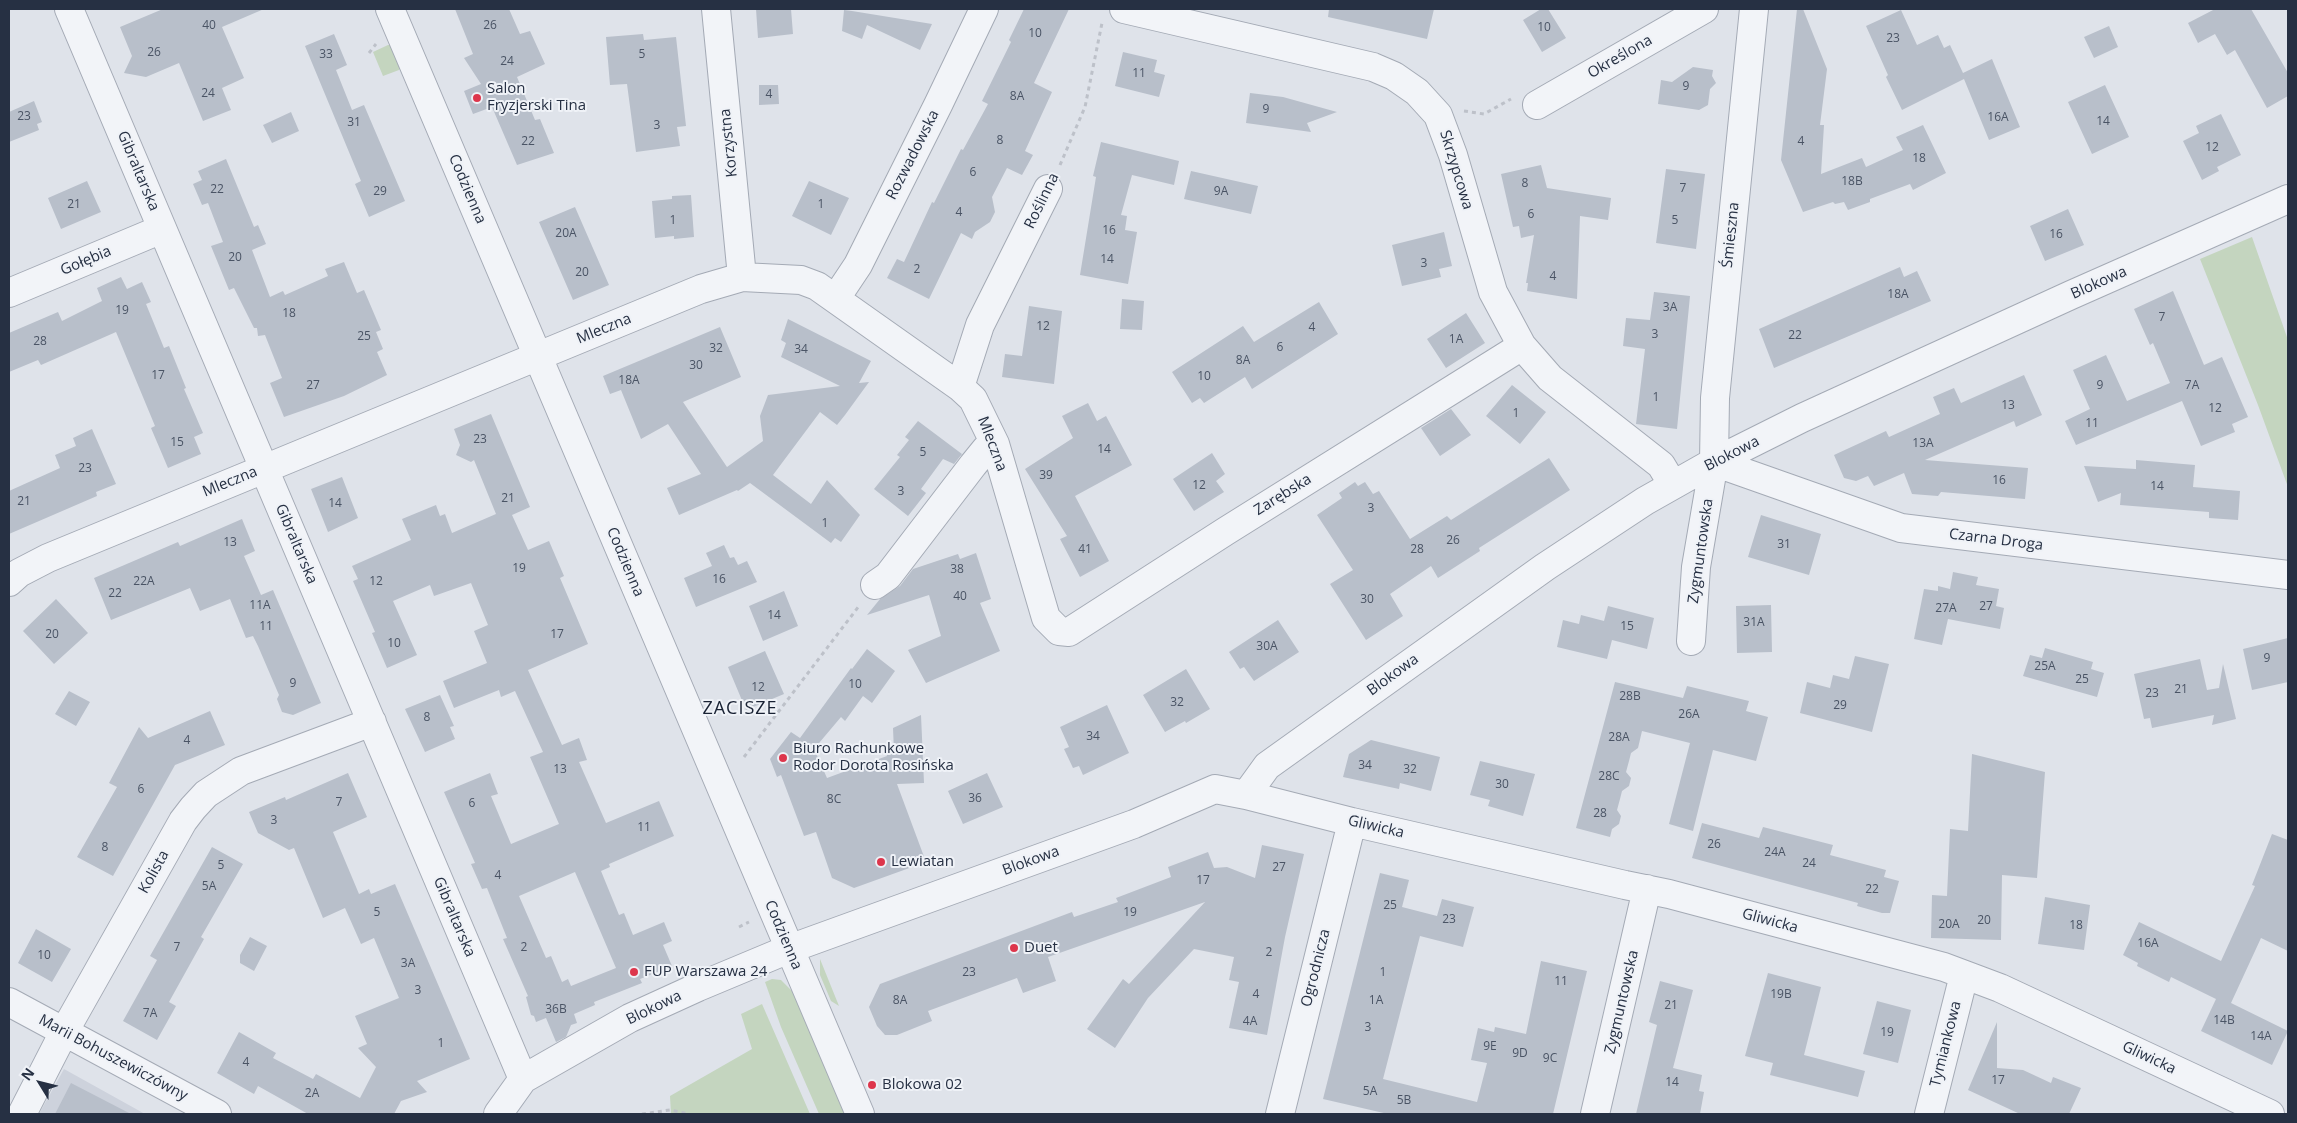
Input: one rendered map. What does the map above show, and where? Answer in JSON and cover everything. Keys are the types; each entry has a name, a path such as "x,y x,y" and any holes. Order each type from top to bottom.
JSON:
{"street":[{"name":"Gibraltarska","path":"69,9 523,1079"},
{"name":"Codzienna","path":"390,9 788,949 860,1114"},
{"name":"Korzystna","path":"716,9 742,277"},
{"name":"Rozwadowska","path":"836,298 858,265 984,9"},
{"name":"Określona","path":"1537,105 1704,9"},
{"name":"Śmieszna","path":"1714,462 1715,398 1754,9"},
{"name":"Skrzypcowa","path":"1114,12 1373,67 1394,76 1417,92 1438,115 1453,155 1493,292 1522,346 1550,378 1662,465 1674,485"},
{"name":"Roślinna","path":"960,387 980,325 1048,189"},
{"name":"Blokowa","path":"498,1114 523,1079 630,1018 716,979 788,949 1134,824 1215,789 1246,795 1267,766 1545,567 1645,502 1714,462 1838,402 2071,295 2288,199"},
{"name":"Gołębia","path":"9,293 162,229"},
{"name":"Mleczna","path":"9,582 19,573 48,558 264,468 701,289 742,277 801,280 817,286 960,387 973,399 995,444 1046,618"},
{"name":"Zarębska","path":"1046,618 1059,631 1068,632 1226,530 1522,346"},
{"path":"874,585 888,576 972,466 986,449 995,444"},
{"name":"Czarna Droga","path":"1714,462 1901,528 2288,575"},
{"name":"Zygmuntowska","path":"1690,641 1696,567 1714,462"},
{"name":"Kolista","path":"22,1114 64,1032 182,821 206,794 241,771 372,722"},
{"name":"Gliwicka","path":"1246,795 1352,822 1646,889 1925,962 2000,988 2270,1114"},
{"name":"Ogrodnicza","path":"1280,1114 1352,822"},
{"name":"Zygmuntowska","path":"1595,1114 1646,889"},
{"name":"Tymiankowa","path":"1929,1114 1964,975"},
{"name":"Marii Bohuszewiczówny","path":"9,1002 216,1114"}],"path":[{"name":"Roślinna","path":"1048,189 1085,107 1114,12"},
{"path":"744,757 874,585"},
{"path":"739,926 752,921"},
{"path":"642,1114 670,1110 689,1114"}],"shaded area":[{"path":"64,1069 145,1114 39,1114"}],"green space":[{"path":"392,45 401,66 399,70 383,76 373,52"},
{"path":"2252,237 2288,340 2288,487 2258,405 2200,259"},
{"path":"820,959 839,1006 831,1001 820,975"},
{"path":"772,979 781,980 794,993 845,1114 819,1114 781,1027 765,982"},
{"path":"762,1004 810,1114 671,1114 670,1096 752,1049 741,1014"}],"building":[{"path":"163,9 264,9 222,27 244,78 222,88 231,110 203,121 179,63 146,77 124,73 132,56 120,27"},
{"path":"455,9 509,9 520,34 530,31 545,64 517,77 535,120 540,119 554,153 517,165 492,107 473,114 464,91 481,84 464,58 473,54"},
{"path":"756,9 791,9 793,34 758,38"},
{"path":"1024,9 1069,9 1034,83 1052,92 1025,151 1033,155 1022,175 1007,168 992,197 995,212 990,222 975,232 972,239 961,233 929,299 887,278 897,259 904,262 932,202 934,203 961,149 963,150 988,104 982,101 1011,42 1009,40"},
{"path":"1329,9 1434,9 1427,39 1328,17"},
{"path":"1541,9 1548,9 1566,38 1542,52 1523,20"},
{"path":"1797,9 1803,9 1827,69 1820,125 1824,125 1821,174 1862,158 1866,167 1903,150 1896,137 1923,125 1946,173 1913,190 1910,184 1870,199 1870,202 1848,210 1844,202 1835,204 1833,202 1803,212 1781,160"},
{"path":"2215,9 2251,9 2288,73 2288,96 2267,108 2235,50 2227,55 2215,34 2198,43 2188,23"},
{"path":"844,10 932,24 920,50 867,25 862,39 842,31"},
{"path":"1901,10 1917,45 1938,35 1944,48 1950,45 1963,73 1992,59 2020,127 1989,140 1964,79 1902,110 1886,77 1888,75 1866,26"},
{"path":"2109,26 2118,47 2094,58 2084,37"},
{"path":"334,34 347,65 336,70 352,110 364,105 405,201 369,217 355,184 361,181 305,46"},
{"path":"643,34 644,40 676,37 686,126 677,127 680,146 636,152 627,84 610,85 606,37"},
{"path":"1123,52 1157,60 1154,72 1165,75 1159,97 1115,86"},
{"path":"1693,67 1713,70 1712,76 1716,83 1710,89 1708,105 1699,110 1658,104 1661,80 1672,82"},
{"path":"759,85 778,85 779,104 759,105"},
{"path":"2105,85 2129,137 2092,154 2068,102"},
{"path":"1250,93 1283,97 1337,112 1307,123 1311,132 1246,123"},
{"path":"34,101 42,122 37,124 39,130 9,142 9,112"},
{"path":"291,112 299,131 272,143 263,125"},
{"path":"2221,114 2241,155 2217,167 2219,171 2202,180 2183,141 2199,133 2196,126"},
{"path":"1101,142 1179,161 1174,185 1132,175 1121,215 1127,216 1125,230 1137,232 1128,284 1080,275 1096,177 1093,176"},
{"path":"226,159 254,227 258,225 266,244 252,250 270,297 283,291 285,295 328,276 325,269 344,262 357,293 364,290 381,330 376,332 383,349 377,352 387,375 344,396 284,417 270,383 282,378 265,335 258,336 257,328 254,328 234,288 229,290 211,246 223,242 208,203 202,205 193,184 202,180 198,171"},
{"path":"1541,165 1547,188 1611,198 1608,220 1580,216 1577,299 1527,291 1528,283 1526,283 1534,235 1521,238 1519,226 1513,227 1501,174"},
{"path":"1666,169 1705,174 1696,249 1656,243"},
{"path":"1191,171 1258,186 1251,214 1184,199"},
{"path":"87,181 101,212 61,229 48,198"},
{"path":"809,181 849,198 831,235 792,216"},
{"path":"691,195 694,237 674,239 674,236 655,238 652,201 672,199 672,196"},
{"path":"575,207 609,285 573,300 539,222"},
{"path":"2068,209 2084,245 2045,261 2030,226"},
{"path":"1444,232 1452,266 1439,269 1441,277 1402,286 1392,245"},
{"path":"1900,267 1904,277 1917,271 1931,301 1774,368 1759,329"},
{"path":"121,277 127,289 142,282 151,302 146,304 164,348 169,346 186,388 184,389 203,433 194,437 201,454 168,468 151,428 155,426 116,332 41,365 38,360 9,372 9,333 58,312 62,321 102,301 97,288"},
{"path":"2173,291 2204,365 2222,357 2248,417 2232,424 2235,432 2201,446 2182,401 2076,445 2065,421 2090,409 2073,370 2106,355 2127,401 2170,383 2153,343 2150,345 2134,309"},
{"path":"1654,292 1690,296 1677,429 1636,424 1645,349 1623,346 1626,318 1650,320"},
{"path":"1122,299 1144,301 1142,330 1120,329"},
{"path":"1319,302 1338,334 1252,389 1245,377 1204,403 1200,398 1192,403 1172,372 1243,326 1254,342"},
{"path":"1029,306 1062,311 1054,384 1002,377 1005,354 1022,356"},
{"path":"1466,313 1485,343 1446,368 1427,339"},
{"path":"788,319 871,361 859,383 869,382 837,425 820,412 773,475 811,504 827,480 860,515 841,542 835,538 831,543 750,483 738,491 679,515 667,488 701,474 668,424 641,439 621,390 610,394 603,376 720,327 741,377 683,402 727,467 763,441 760,416 768,395 840,386 781,357 786,343 781,340"},
{"path":"2024,375 2042,415 2016,427 2014,421 1925,460 2028,468 2025,499 1941,492 1938,496 1912,494 1904,473 1874,486 1868,476 1856,481 1844,478 1834,455 1886,431 1889,437 1940,414 1933,397 1954,388 1961,403"},
{"path":"1512,385 1546,412 1520,444 1486,416"},
{"path":"1088,403 1097,421 1106,416 1132,465 1075,496 1109,561 1080,577 1060,539 1067,536 1025,469 1073,438 1062,416"},
{"path":"1451,409 1471,435 1440,456 1421,428"},
{"path":"491,414 530,507 512,515 528,550 549,541 564,576 560,578 588,644 528,670 562,745 579,738 587,760 579,762 606,823 659,801 674,836 609,864 610,867 601,871 619,915 624,913 633,935 664,922 672,941 663,945 672,966 640,979 642,983 594,1002 595,1005 574,1014 577,1023 571,1025 566,1037 556,1042 546,1018 536,1022 534,1016 531,1015 526,997 528,996 503,939 507,938 487,888 482,889 471,864 475,863 444,792 490,773 498,794 491,796 511,844 559,824 530,757 543,752 515,691 501,697 499,690 454,708 443,681 487,663 474,631 488,625 471,583 434,596 430,585 393,601 417,655 387,668 372,633 375,632 353,581 358,579 352,566 411,540 402,519 436,505 440,516 445,514 452,533 496,514 474,460 471,462 456,455 460,445 454,429","holes":["575,872 616,968 571,986 568,979 562,982 551,956 546,958 519,896"]},
{"path":"918,421 962,454 954,464 943,459 921,489 926,493 908,516 874,489 900,457 897,455 909,440 905,437"},
{"path":"92,429 116,484 96,492 97,496 9,534 9,491 60,468 55,455 76,446 73,438"},
{"path":"1212,453 1225,474 1216,481 1224,492 1194,511 1173,479"},
{"path":"1549,458 1570,490 1479,548 1480,551 1438,578 1431,566 1390,594 1403,616 1366,640 1330,584 1353,570 1317,515 1342,498 1339,493 1355,482 1358,486 1365,482 1373,494 1379,491 1410,539 1447,516 1451,520"},
{"path":"2136,460 2195,465 2193,487 2240,491 2238,520 2209,518 2209,512 2120,505 2121,493 2098,502 2084,466 2136,469"},
{"path":"342,477 358,518 328,532 311,489"},
{"path":"1761,515 1821,534 1809,575 1748,557"},
{"path":"242,519 255,551 244,556 261,595 273,590 321,703 293,715 282,712 277,699 279,695 258,646 253,636 246,638 230,599 200,611 190,588 111,620 94,578 178,542 180,546"},
{"path":"724,545 730,558 734,557 738,565 747,561 757,582 696,607 684,578 712,566 706,553"},
{"path":"976,553 991,599 980,603 1000,651 926,683 908,650 941,636 929,595 867,615 880,599 900,586 913,569 958,554 960,559"},
{"path":"1953,572 1978,577 1976,585 1999,589 1996,606 2004,608 2000,629 1948,619 1942,645 1914,639 1924,589 1938,591 1938,586 1950,589"},
{"path":"784,591 798,626 763,641 749,606"},
{"path":"56,599 88,633 54,664 23,631"},
{"path":"1771,605 1772,652 1737,653 1736,606"},
{"path":"1608,606 1654,618 1647,649 1612,640 1607,659 1557,647 1563,620 1579,624 1581,615 1604,621"},
{"path":"1278,620 1299,652 1254,681 1244,667 1240,669 1229,652"},
{"path":"2288,638 2288,682 2252,690 2243,649"},
{"path":"2045,648 2093,662 2091,669 2104,673 2097,697 2023,676 2030,655 2042,658"},
{"path":"867,649 895,671 872,703 863,696 845,721 841,717 814,749 827,778 887,756 886,752 894,752 893,728 921,715 924,783 897,784 926,862 854,888 832,878 816,832 804,836 781,775 777,777 770,759 791,732 800,738"},
{"path":"765,651 784,694 746,710 728,667"},
{"path":"1855,656 1889,664 1872,732 1800,713 1807,682 1830,688 1833,675 1849,679"},
{"path":"2200,659 2207,690 2219,688 2223,664 2236,719 2212,725 2214,715 2152,728 2150,718 2144,719 2134,674"},
{"path":"1186,669 1210,709 1186,723 1185,721 1165,732 1143,695"},
{"path":"1615,682 1683,698 1687,686 1749,701 1746,711 1768,717 1756,761 1713,750 1693,831 1669,824 1690,743 1642,731 1638,748 1631,753 1626,772 1631,778 1629,786 1622,791 1617,810 1621,816 1619,824 1612,829 1610,837 1576,828"},
{"path":"69,691 90,702 76,726 55,714"},
{"path":"440,695 454,726 450,727 455,739 425,752 405,709"},
{"path":"1107,705 1129,753 1083,775 1079,766 1073,768 1064,749 1069,747 1060,727"},
{"path":"210,711 225,745 175,765 113,876 77,857 117,787 109,783 139,727 148,738"},
{"path":"1371,740 1440,757 1431,791 1400,783 1399,789 1343,777 1349,754"},
{"path":"1972,754 2045,772 2037,878 2002,875 2001,940 1931,938 1932,895 1947,896 1950,829 1968,831"},
{"path":"1480,761 1535,774 1523,816 1488,806 1490,800 1470,795"},
{"path":"348,773 367,817 333,832 359,894 369,889 371,894 395,884 470,1059 417,1081 427,1092 401,1101 394,1114 308,1114 258,1086 254,1094 217,1073 239,1032 276,1053 273,1058 313,1079 316,1074 360,1098 376,1067 358,1048 367,1044 355,1016 399,998 374,938 361,944 345,908 323,918 294,848 289,850 258,833 249,812 285,797 286,800"},
{"path":"987,773 1003,807 963,824 948,791"},
{"path":"1702,823 1759,838 1763,827 1833,845 1830,855 1886,870 1884,877 1899,881 1890,913 1882,913 1857,906 1858,903 1692,858"},
{"path":"2272,834 2288,840 2288,951 2261,938 2231,1003 2288,1031 2272,1065 2201,1031 2216,999 2171,977 2169,982 2137,966 2138,963 2123,955 2139,922 2221,961 2255,886 2252,885"},
{"path":"1262,845 1304,854 1285,937 1267,1035 1229,1028 1239,982 1229,980 1234,957 1194,949 1148,998 1115,1048 1087,1029 1123,979 1129,984 1205,902 1048,957 1056,981 1023,993 1017,978 928,1011 932,1021 897,1035 885,1035 877,1026 869,1007 880,984 1072,912 1074,917 1118,902 1116,898 1171,877 1168,867 1208,852 1214,868 1227,867 1255,878"},
{"path":"212,847 243,864 201,937 204,939 169,1002 176,1006 157,1040 123,1021 157,960 150,956"},
{"path":"1380,873 1409,880 1402,907 1437,916 1442,899 1474,907 1463,947 1420,936 1383,1079 1477,1102 1487,1063 1471,1060 1478,1028 1494,1032 1495,1027 1526,1034 1541,961 1587,971 1553,1114 1388,1114 1323,1099"},
{"path":"2045,897 2090,905 2084,950 2038,944"},
{"path":"36,929 71,949 52,982 18,963"},
{"path":"250,937 267,946 254,971 240,963 240,955"},
{"path":"1768,973 1821,987 1804,1055 1865,1071 1858,1097 1770,1075 1773,1063 1745,1056"},
{"path":"1660,981 1693,990 1673,1068 1702,1075 1699,1091 1704,1092 1700,1114 1636,1114 1657,1025 1649,1022"},
{"path":"1877,1001 1911,1010 1898,1063 1863,1054"},
{"path":"1997,1022 1997,1068 2023,1070 2051,1083 2053,1077 2081,1088 2069,1114 2020,1114 1968,1090"},
{"path":"71,1083 131,1114 55,1114"}],"place":[{"name":"Salon Fryzjerski Tina","path":"477,98"},
{"name":"Biuro Rachunkowe Rodor Dorota Rosińska","path":"783,758"},
{"name":"Lewiatan","path":"881,862"},
{"name":"Duet","path":"1014,948"},
{"name":"FUP Warszawa 24","path":"634,972"},
{"name":"Blokowa 02","path":"872,1085"}],"district":[{"name":"ZACISZE","path":"740,709"}]}
